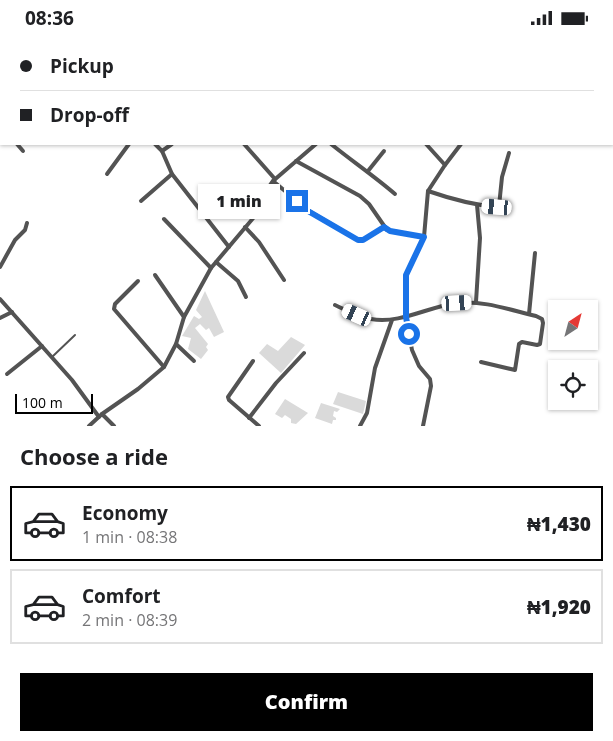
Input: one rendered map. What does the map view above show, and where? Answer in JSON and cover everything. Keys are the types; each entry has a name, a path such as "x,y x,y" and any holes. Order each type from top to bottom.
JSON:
{"street":[{"path":"18,145 23,151"},
{"path":"107,174 128,145"},
{"path":"156,145 162,151 172,174 229,247"},
{"path":"162,151 171,145"},
{"path":"245,145 274,180 308,211 358,240 363,240 384,227"},
{"path":"89,426 100,415 138,389 164,367 176,344 184,317 211,268 260,210 266,191 274,180 312,145"},
{"path":"332,145 368,171 395,194"},
{"path":"429,145 445,165"},
{"path":"423,426 431,386 430,379 419,366 412,350 406,317 406,275 424,237 428,191 460,145"},
{"path":"368,171 384,151"},
{"path":"428,191 477,205 499,206 502,177 509,153"},
{"path":"296,161 360,197 369,204 384,227 390,231 424,237"},
{"path":"141,201 172,174"},
{"path":"476,302 480,238 477,205"},
{"path":"164,219 211,268"},
{"path":"0,267 16,240 25,230 27,223"},
{"path":"246,227 259,242 284,280"},
{"path":"529,314 535,253"},
{"path":"216,261 238,281 246,297"},
{"path":"155,275 184,317"},
{"path":"138,281 115,304 114,309 164,367"},
{"path":"0,299 52,357 100,415 114,426"},
{"path":"335,305 363,317 392,320 457,303 476,302 529,314 542,319 540,344 522,342 520,344 515,370 481,362"},
{"path":"0,318 12,312"},
{"path":"360,426 367,413 375,368 392,320"},
{"path":"176,344 194,361"},
{"path":"7,374 42,346"},
{"path":"249,418 276,383 304,353"},
{"path":"253,361 228,397 229,400 259,426"}],"lane":[{"path":"52,357 75,335"}],"shaded area":[{"path":"205,291 224,332 214,337 209,328 206,330 200,324 195,328 208,344 206,347 208,350 201,359 188,349 191,338 182,336 194,316 199,319 202,317 196,310"},
{"path":"291,337 305,345 281,373 259,353 267,344 278,351"},
{"path":"338,392 366,401 363,414 333,404"},
{"path":"285,399 308,413 296,424 291,423 291,419 285,415 282,418 275,414"},
{"path":"321,403 340,409 337,412 334,411 333,416 336,420 333,420 332,424 315,418"}],"route":[{"path":"297,201 308,211 358,240 363,240 384,227 390,231 424,237 406,275 406,317 409,334"}]}
